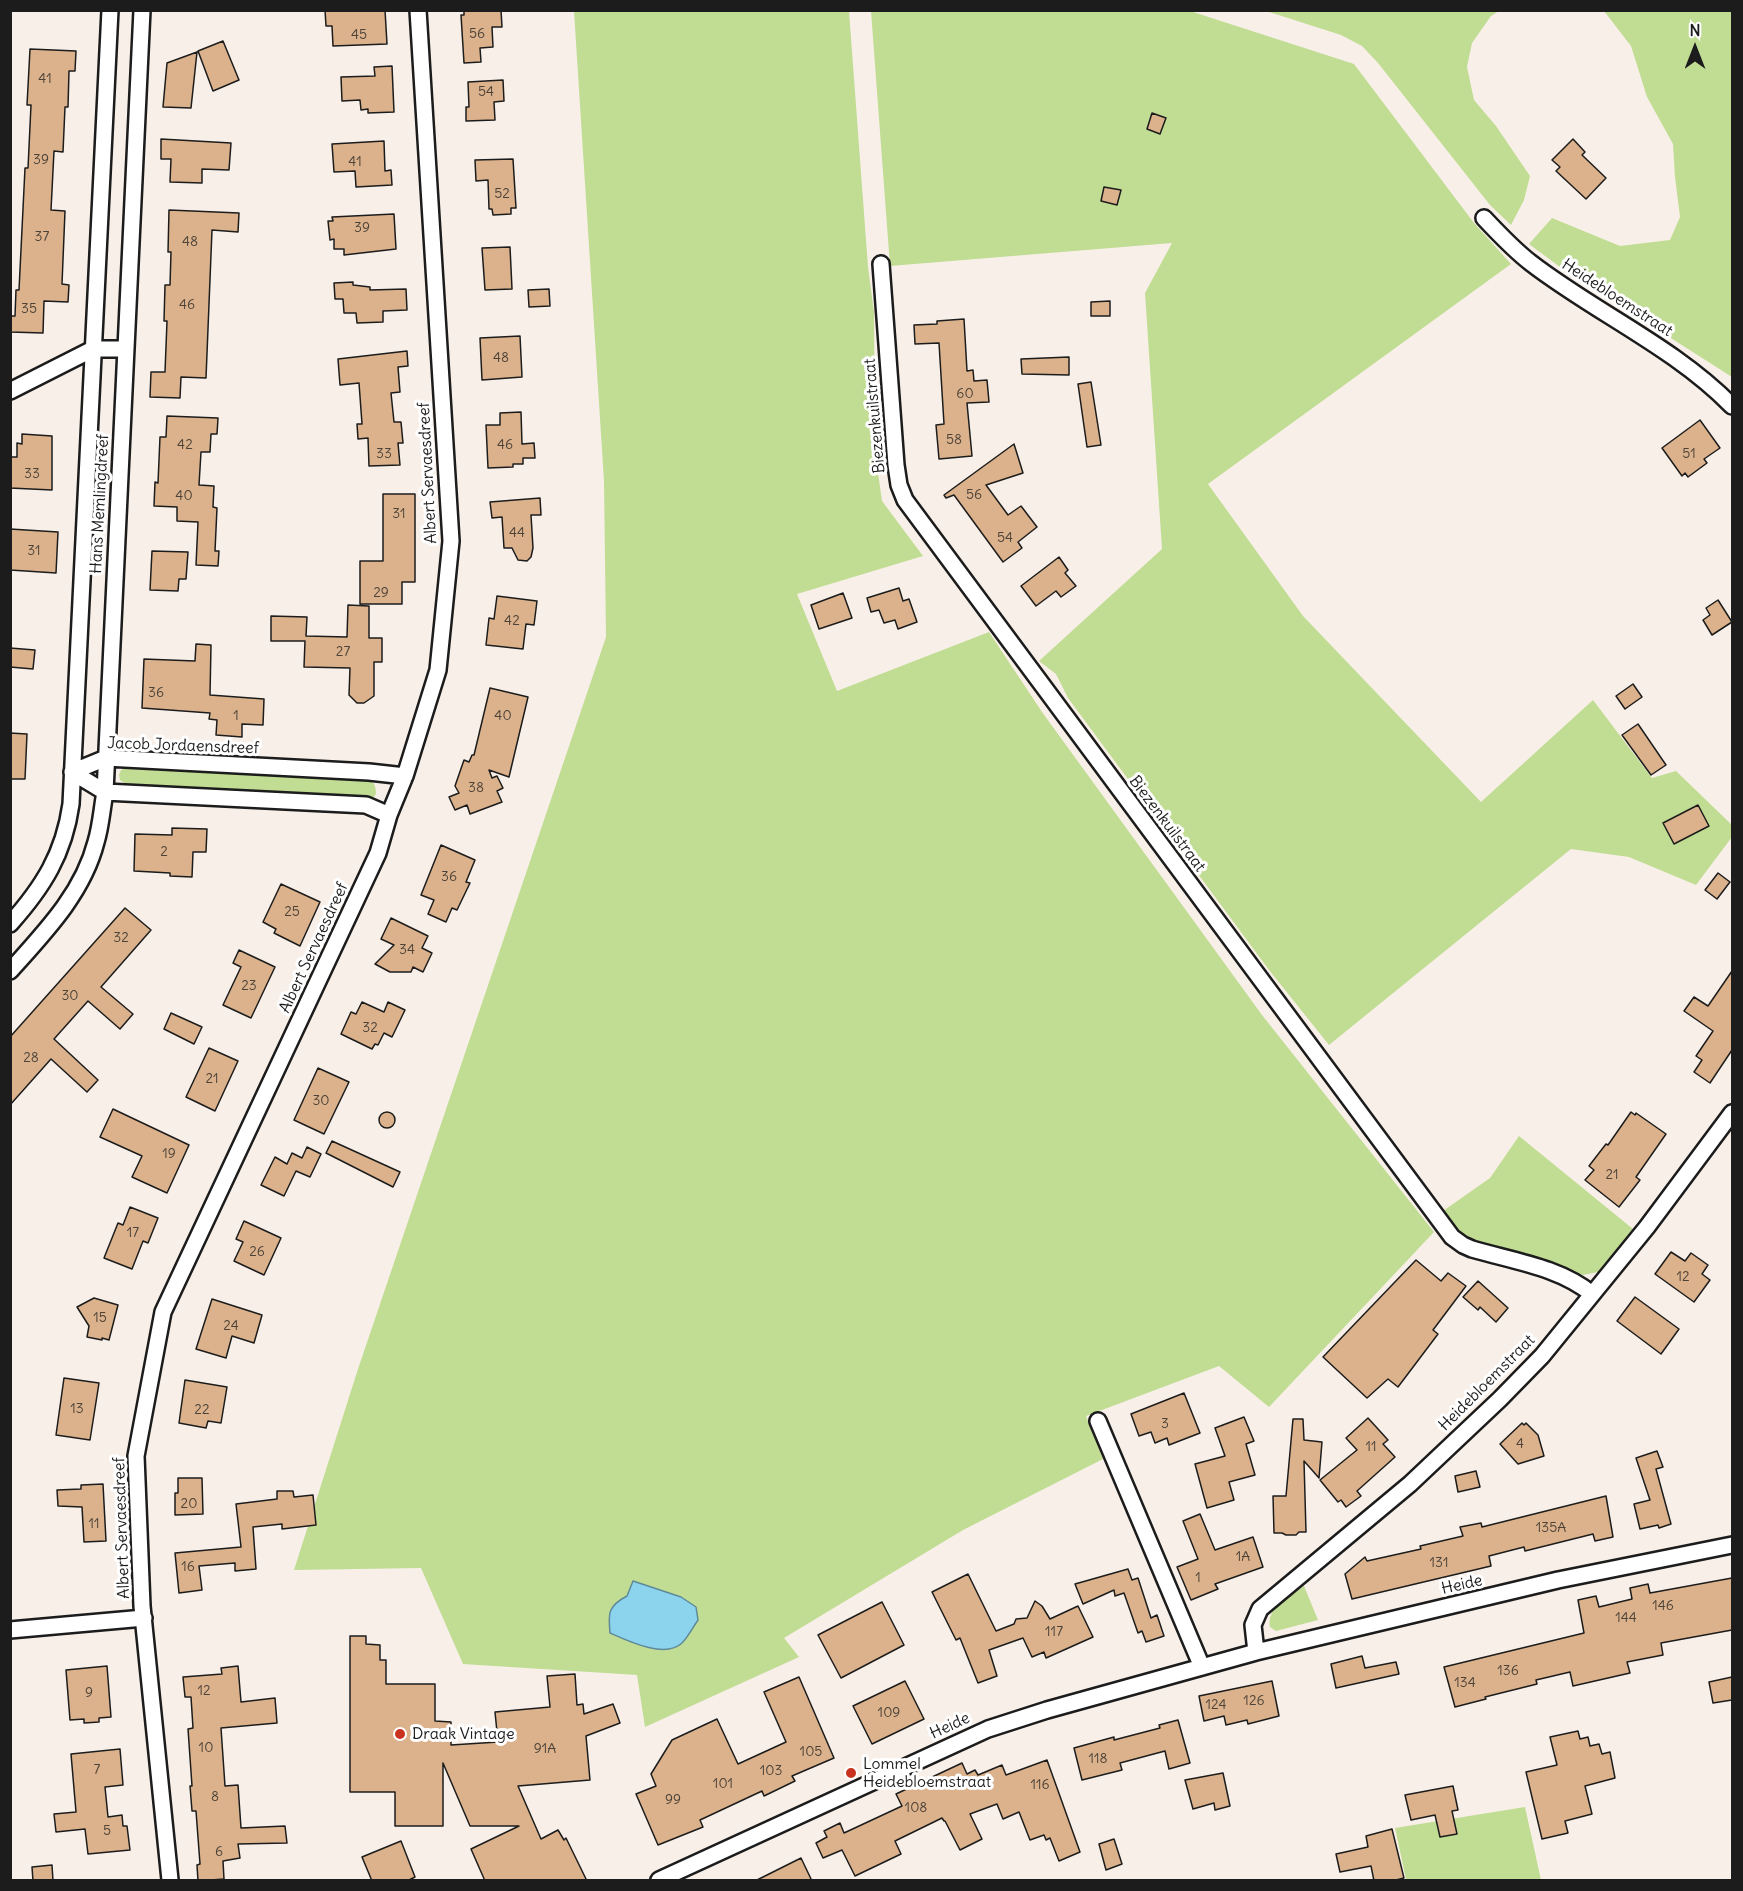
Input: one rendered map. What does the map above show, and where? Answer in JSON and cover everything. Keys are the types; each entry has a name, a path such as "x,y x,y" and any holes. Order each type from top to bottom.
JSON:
{"street":[{"name":"Hans Memlingdreef","path":"10,924 45,881 59,853 68,824 110,10"},
{"name":"Hans Memlingdreef","path":"10,971 53,923 80,883 96,843 105,792 142,10"},
{"name":"Albert Servaesdreef","path":"170,1881 144,1618 136,1456 163,1312 378,853 438,670 451,541 418,10"},
{"name":"Heidebloemstraat","path":"1484,218 1530,262 1664,350 1705,381 1732,406"},
{"name":"Biezenkuilstraat","path":"881,264 896,465 899,485 905,500 1452,1236 1472,1249 1562,1275 1579,1283 1592,1294"},
{"path":"10,391 93,349 126,349"},
{"name":"Jacob Jordaensdreef","path":"72,772 106,758 369,772 405,776"},
{"path":"72,772 105,792 366,805 389,815"},
{"name":"Heidebloemstraat","path":"1256,1652 1253,1625 1260,1610 1410,1484 1542,1356 1647,1227 1732,1113"},
{"path":"1098,1421 1202,1667"},
{"name":"Heide","path":"659,1881 988,1729 1047,1710 1256,1652 1558,1580 1732,1545"},
{"path":"10,1630 144,1618"}],"green space":[{"path":"574,11 849,11 868,267 874,312 875,452 882,501 923,556 797,594 837,691 989,632 1042,712 1262,1015 1434,1232 1269,1407 1219,1366 1086,1416 1103,1459 963,1530 784,1638 799,1657 645,1727 637,1675 463,1664 421,1568 294,1570 358,1369 606,637 604,481"},
{"path":"871,11 1190,11 1354,64 1474,223 1511,264 1208,484 1303,616 1481,802 1593,700 1652,778 1676,771 1732,825 1732,837 1696,885 1629,857 1571,849 1329,1045 1269,970 1068,698 1056,674 1039,661 1162,549 1145,293 1172,243 890,266"},
{"path":"1266,11 1499,11 1491,16 1472,43 1467,67 1474,100 1496,126 1530,176 1524,200 1511,225 1490,205 1378,63 1362,46 1341,35"},
{"path":"1604,11 1732,11 1732,377 1564,270 1529,244 1552,218 1620,246 1670,240 1680,217 1673,144 1647,97 1631,46"},
{"path":"127,767 367,779 374,784 376,794 373,798 368,799 129,786 120,780 119,775 121,770"},
{"path":"1519,1136 1633,1229 1598,1272 1583,1275 1468,1238 1454,1226 1443,1211 1490,1178"},
{"path":"1304,1586 1318,1620 1276,1631 1270,1627 1275,1608"},
{"path":"1525,1807 1541,1880 1400,1880 1406,1879 1395,1828"}],"water":[{"path":"633,1581 681,1597 696,1607 698,1620 682,1643 675,1647 656,1649 636,1644 610,1633 611,1611 616,1603 627,1596"}],"building":[{"path":"325,10 385,10 387,44 333,46 332,26 326,26"},
{"path":"464,10 501,10 502,27 492,27 493,47 480,48 481,62 464,63 461,15 464,15"},
{"path":"223,41 239,80 213,91 198,51"},
{"path":"30,49 76,51 75,71 69,71 63,152 54,151 51,210 65,211 62,284 69,285 68,302 44,301 43,333 10,332 11,316 15,316 16,290 19,290 25,168 28,168 31,105 27,105"},
{"path":"197,52 191,108 163,107 167,63"},
{"path":"392,66 394,112 368,113 368,109 361,110 360,100 342,101 341,77 375,76 374,67"},
{"path":"503,80 504,101 494,102 495,120 466,121 466,107 469,107 468,82"},
{"path":"1152,113 1166,118 1160,134 1147,129"},
{"path":"161,139 231,143 229,170 202,169 202,183 170,182 171,159 161,159"},
{"path":"1573,139 1585,152 1582,155 1606,178 1586,199 1556,171 1560,167 1552,160"},
{"path":"384,141 385,171 391,170 392,185 356,187 355,171 334,172 332,144"},
{"path":"513,159 516,208 511,208 511,214 493,215 492,209 489,209 488,180 476,181 475,160"},
{"path":"1104,187 1121,190 1117,205 1101,201"},
{"path":"169,210 239,213 238,232 212,230 206,378 181,377 180,398 150,397 151,372 165,372 167,321 164,321 165,285 170,285 171,252 168,252"},
{"path":"394,214 396,249 344,255 344,249 334,249 334,239 330,240 328,221 333,221 332,217"},
{"path":"510,247 512,289 485,290 482,248"},
{"path":"353,282 353,285 370,287 370,290 406,289 407,310 383,311 383,322 357,323 356,313 344,313 343,299 335,299 334,283"},
{"path":"549,289 550,306 529,307 528,290"},
{"path":"1110,301 1110,316 1091,316 1091,302"},
{"path":"964,319 967,371 973,370 974,381 987,380 989,402 967,403 972,456 939,459 936,425 944,424 939,343 915,344 914,325"},
{"path":"520,336 522,377 482,380 480,338"},
{"path":"407,351 408,366 398,367 400,392 391,393 394,422 401,422 403,443 398,443 400,465 369,466 368,438 358,439 357,424 362,424 359,383 340,385 338,359"},
{"path":"1069,357 1069,375 1022,374 1021,359"},
{"path":"1091,382 1101,445 1087,447 1078,384"},
{"path":"521,412 522,444 534,443 535,458 523,458 523,464 513,464 513,467 488,468 486,425 500,425 500,413"},
{"path":"167,416 218,418 217,434 211,434 210,452 201,452 199,485 214,486 213,507 217,508 215,551 219,551 218,566 196,565 198,522 177,521 177,507 154,506 155,482 158,483 160,437 166,437"},
{"path":"1700,420 1720,448 1704,459 1707,463 1688,477 1685,473 1682,476 1662,448"},
{"path":"22,434 52,436 52,490 10,488 10,457 17,457 17,443 22,444"},
{"path":"1014,444 1023,473 986,485 1008,515 1021,506 1037,527 1018,542 1022,548 1003,562 954,495 946,498 944,495"},
{"path":"383,494 415,494 415,582 402,582 402,604 360,604 360,561 383,561"},
{"path":"540,498 541,515 531,515 533,548 531,557 527,561 518,560 512,548 504,548 502,517 492,518 490,502"},
{"path":"10,529 58,532 56,573 10,570"},
{"path":"152,551 188,552 186,579 179,579 178,591 150,590"},
{"path":"1059,557 1068,570 1065,573 1076,586 1061,597 1056,591 1036,606 1021,586"},
{"path":"899,588 903,601 909,599 917,622 898,629 895,620 884,623 879,610 871,612 867,598"},
{"path":"843,593 852,618 819,629 811,605"},
{"path":"497,596 537,601 534,625 526,624 523,649 486,645 489,618 494,619"},
{"path":"1718,600 1732,622 1712,635 1703,620 1710,615 1706,608"},
{"path":"348,605 369,606 369,638 382,638 382,662 374,662 374,696 364,703 357,703 349,695 350,668 304,667 305,641 271,641 271,616 307,617 306,636 347,637"},
{"path":"196,644 211,645 210,695 264,699 263,725 242,724 242,737 216,735 217,720 209,719 210,713 142,708 144,659 195,661"},
{"path":"10,648 35,650 33,669 10,667"},
{"path":"1633,684 1642,697 1625,709 1616,696"},
{"path":"490,688 528,697 509,777 489,770 492,778 497,776 503,788 497,791 502,802 470,814 467,805 455,810 449,797 459,793 455,786 464,760 469,762 474,755"},
{"path":"1638,724 1666,765 1651,775 1622,735"},
{"path":"10,733 27,734 25,779 10,779"},
{"path":"1698,805 1709,826 1674,844 1663,823"},
{"path":"172,828 207,829 206,852 193,852 192,877 134,871 135,834 172,835"},
{"path":"441,845 475,860 466,882 470,883 457,910 452,908 446,922 428,914 434,900 421,895"},
{"path":"1718,873 1730,882 1717,899 1705,890"},
{"path":"281,884 320,902 300,946 274,933 276,929 263,922"},
{"path":"125,908 151,930 101,987 133,1014 120,1029 88,1001 54,1039 98,1080 87,1092 51,1059 10,1105 10,1037"},
{"path":"391,918 428,936 422,948 432,953 423,972 413,967 411,972 390,972 375,964 394,945 381,939"},
{"path":"239,950 275,967 251,1018 223,1005 241,967 233,963"},
{"path":"1732,971 1732,1050 1710,1083 1694,1072 1702,1060 1696,1056 1713,1031 1684,1011 1694,997 1708,1006"},
{"path":"362,1002 384,1012 388,1002 405,1010 392,1037 384,1033 378,1045 375,1044 372,1049 341,1034 351,1012 356,1014"},
{"path":"171,1013 202,1027 194,1044 164,1029"},
{"path":"209,1048 238,1061 215,1111 186,1097"},
{"path":"318,1068 349,1082 324,1134 294,1120"},
{"path":"113,1109 189,1145 167,1193 132,1177 142,1156 100,1137"},
{"path":"387,1112 393,1114 395,1120 393,1126 387,1128 381,1126 379,1120 381,1114"},
{"path":"1631,1112 1635,1115 1636,1113 1666,1134 1636,1177 1640,1180 1619,1207 1585,1180 1594,1170 1589,1166 1606,1144 1608,1145"},
{"path":"332,1141 400,1172 393,1187 326,1153"},
{"path":"307,1147 321,1154 310,1177 296,1171 284,1196 261,1185 275,1157 287,1164 292,1153 302,1158"},
{"path":"130,1207 158,1218 148,1243 143,1241 132,1269 104,1258 118,1223 123,1225"},
{"path":"244,1221 281,1238 264,1275 234,1261 243,1242 236,1239"},
{"path":"1671,1252 1685,1261 1691,1253 1708,1265 1702,1274 1710,1280 1694,1302 1655,1274"},
{"path":"1416,1260 1441,1281 1448,1273 1466,1286 1433,1330 1438,1334 1398,1387 1388,1379 1367,1398 1323,1357"},
{"path":"1478,1281 1508,1308 1496,1322 1480,1307 1478,1310 1463,1297"},
{"path":"1635,1297 1679,1329 1661,1354 1617,1321"},
{"path":"94,1298 118,1305 109,1340 87,1337 89,1326 77,1307"},
{"path":"212,1299 262,1315 254,1343 232,1336 226,1358 196,1349"},
{"path":"64,1378 99,1383 90,1440 56,1435"},
{"path":"185,1380 227,1387 221,1423 208,1421 206,1428 179,1423"},
{"path":"1184,1393 1200,1433 1169,1445 1167,1438 1155,1443 1151,1432 1139,1436 1131,1414"},
{"path":"1244,1417 1254,1441 1246,1444 1255,1475 1229,1482 1234,1500 1207,1508 1195,1464 1225,1456 1215,1428"},
{"path":"1368,1418 1388,1440 1383,1444 1395,1457 1357,1491 1361,1496 1346,1507 1341,1500 1338,1502 1320,1480 1357,1450 1346,1438"},
{"path":"1293,1419 1303,1419 1304,1440 1322,1442 1319,1478 1304,1461 1306,1532 1286,1535 1274,1533 1273,1496 1286,1496"},
{"path":"1522,1423 1524,1425 1526,1423 1538,1435 1544,1456 1518,1464 1500,1444"},
{"path":"1657,1451 1663,1467 1656,1469 1671,1524 1659,1528 1658,1525 1640,1529 1634,1504 1650,1500 1636,1458"},
{"path":"1476,1471 1480,1487 1458,1492 1455,1476"},
{"path":"178,1478 202,1478 203,1514 175,1515"},
{"path":"103,1484 106,1541 84,1542 82,1507 58,1506 57,1490 81,1489 81,1485"},
{"path":"277,1491 293,1491 294,1497 313,1495 316,1525 282,1529 282,1524 253,1527 256,1569 235,1571 235,1563 199,1566 202,1590 179,1593 175,1553 241,1547 236,1504 277,1499"},
{"path":"1606,1496 1613,1537 1595,1541 1593,1534 1525,1551 1524,1547 1489,1556 1491,1566 1352,1599 1345,1574 1365,1557 1367,1561 1421,1549 1420,1546 1463,1536 1460,1527 1481,1523 1482,1527"},
{"path":"1200,1514 1215,1550 1253,1537 1263,1567 1215,1584 1218,1589 1191,1600 1177,1567 1198,1559 1183,1521"},
{"path":"1128,1569 1132,1580 1138,1578 1151,1618 1157,1615 1164,1636 1146,1642 1142,1631 1138,1633 1124,1593 1115,1596 1114,1590 1083,1604 1075,1584"},
{"path":"968,1574 996,1631 1014,1624 1016,1619 1027,1618 1035,1601 1042,1606 1050,1619 1078,1606 1093,1637 1046,1658 1044,1652 1032,1657 1023,1638 989,1650 997,1676 978,1683 960,1638 956,1640 932,1592"},
{"path":"1732,1578 1732,1630 1661,1643 1663,1655 1627,1662 1630,1673 1573,1686 1570,1672 1536,1680 1537,1684 1455,1707 1444,1667 1584,1633 1578,1600 1596,1596 1599,1607 1632,1599 1630,1588 1648,1584 1650,1593"},
{"path":"882,1602 904,1645 841,1678 818,1635"},
{"path":"350,1636 366,1636 366,1644 380,1645 380,1660 386,1660 386,1684 435,1684 435,1721 451,1722 451,1745 498,1742 495,1712 550,1707 547,1676 575,1674 577,1705 583,1704 584,1714 613,1704 620,1723 586,1736 590,1780 518,1786 541,1839 558,1830 564,1840 566,1838 587,1881 485,1881 471,1849 519,1826 470,1826 443,1763 443,1826 395,1826 395,1792 350,1792"},
{"path":"1362,1656 1365,1668 1396,1662 1399,1674 1336,1688 1331,1664"},
{"path":"107,1666 111,1717 99,1718 99,1722 84,1723 84,1719 70,1720 66,1670"},
{"path":"238,1666 241,1702 275,1698 277,1723 221,1728 225,1786 238,1785 241,1828 285,1826 287,1843 238,1844 240,1858 223,1861 224,1879 198,1881 197,1865 200,1864 196,1811 192,1811 190,1786 192,1786 188,1729 193,1728 191,1697 185,1697 183,1677 222,1674 221,1668"},
{"path":"799,1677 834,1758 792,1776 795,1781 764,1796 762,1791 700,1820 703,1827 658,1845 636,1794 656,1786 651,1774 672,1740 717,1719 738,1764 786,1742 764,1692"},
{"path":"1732,1677 1732,1700 1713,1703 1709,1682"},
{"path":"905,1681 924,1719 872,1744 853,1706"},
{"path":"1272,1681 1279,1716 1248,1724 1247,1720 1226,1725 1224,1716 1204,1721 1199,1696"},
{"path":"1178,1720 1190,1763 1169,1769 1165,1751 1120,1763 1122,1770 1082,1780 1074,1748 1160,1728 1159,1725"},
{"path":"1578,1731 1580,1739 1588,1737 1590,1746 1599,1744 1602,1754 1610,1752 1615,1778 1585,1786 1592,1814 1565,1821 1568,1833 1542,1839 1526,1772 1557,1765 1550,1737"},
{"path":"120,1749 123,1785 105,1787 108,1817 122,1815 123,1826 127,1826 130,1850 88,1854 85,1829 56,1832 54,1814 76,1812 71,1754"},
{"path":"1047,1760 1080,1852 1059,1861 1050,1838 1046,1840 1044,1835 1030,1840 1019,1812 1003,1819 997,1804 970,1814 982,1839 960,1850 942,1818 895,1841 901,1854 855,1876 842,1850 823,1858 816,1843 827,1837 824,1831 840,1823 844,1833 902,1806 896,1794 962,1763 967,1774 975,1770 978,1775 1002,1765 1006,1775"},
{"path":"1223,1773 1230,1806 1215,1810 1214,1803 1193,1809 1185,1780"},
{"path":"1453,1786 1458,1810 1452,1811 1457,1834 1440,1837 1435,1815 1411,1820 1405,1795"},
{"path":"1392,1829 1404,1878 1374,1881 1371,1866 1340,1872 1336,1854 1368,1847 1366,1836"},
{"path":"1114,1839 1122,1864 1106,1870 1099,1844"},
{"path":"401,1841 415,1877 407,1881 372,1881 362,1857"},
{"path":"801,1858 812,1881 755,1881"},
{"path":"52,1865 53,1881 33,1881 32,1867"}],"place":[{"name":"Draak Vintage","path":"400,1734"},
{"name":"Lommel Heidebloemstraat","path":"851,1773"}]}
